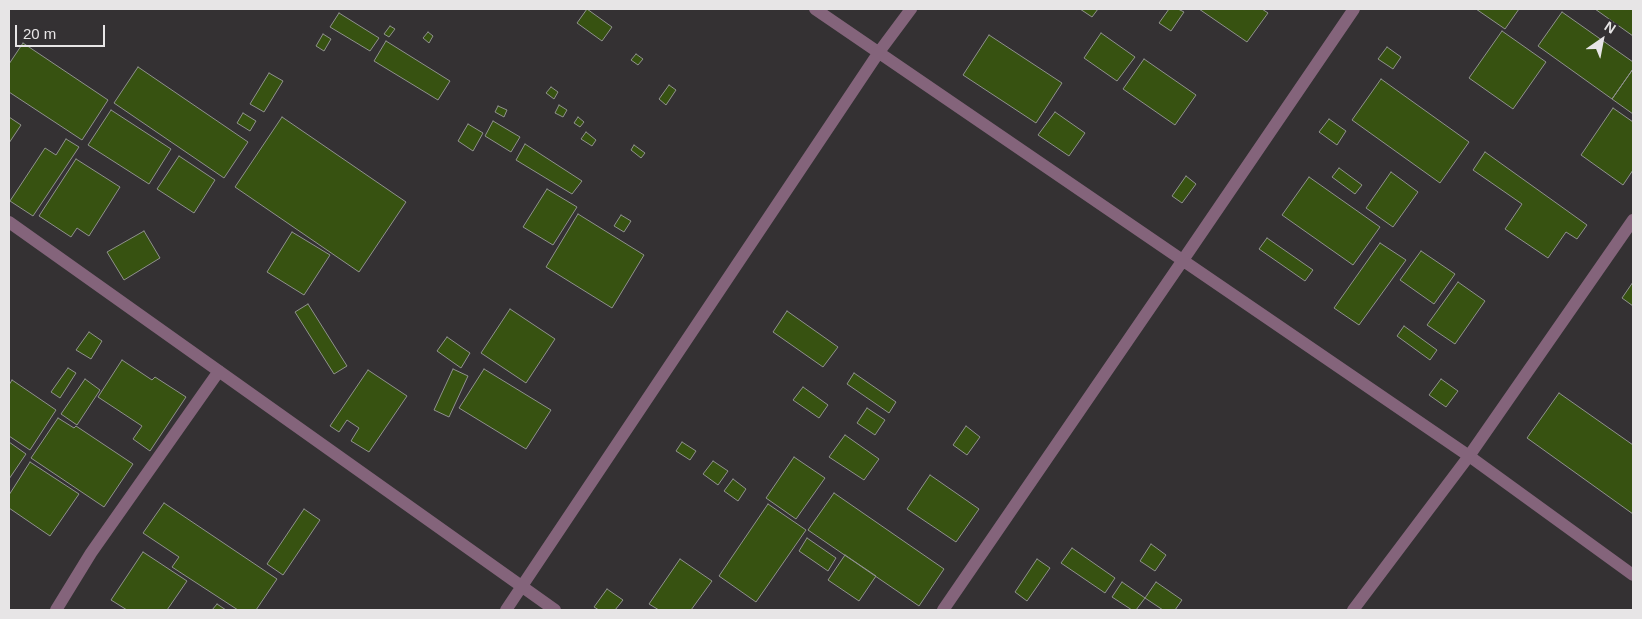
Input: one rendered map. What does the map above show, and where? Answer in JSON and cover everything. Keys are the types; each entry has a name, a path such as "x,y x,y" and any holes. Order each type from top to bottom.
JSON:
{"street":[{"path":"815,9 1469,456 1633,575"},
{"path":"506,610 879,52 911,9"},
{"path":"942,610 1184,260 1354,9"},
{"path":"1353,610 1469,456 1633,220"},
{"path":"9,222 555,610"},
{"path":"56,610 91,553 219,371"}],"building":[{"path":"587,9 612,27 602,41 577,23"},
{"path":"1080,9 1098,9 1092,17"},
{"path":"1169,9 1178,9 1184,12 1171,31 1159,23"},
{"path":"1199,9 1262,9 1268,13 1247,42"},
{"path":"1476,9 1519,9 1505,29"},
{"path":"1595,9 1633,9 1633,36"},
{"path":"1562,12 1633,62 1633,69 1612,99 1538,46"},
{"path":"339,13 379,38 370,51 330,27"},
{"path":"390,26 395,29 389,37 384,34"},
{"path":"1502,31 1546,62 1513,109 1469,78"},
{"path":"428,32 433,36 429,43 423,38"},
{"path":"1101,33 1135,57 1117,81 1084,58"},
{"path":"323,34 331,39 324,51 316,46"},
{"path":"989,35 1062,83 1036,123 963,75"},
{"path":"386,41 450,81 438,100 374,61"},
{"path":"23,43 108,100 82,140 9,92 9,64"},
{"path":"1387,47 1401,57 1393,69 1378,59"},
{"path":"636,54 643,59 638,65 631,60"},
{"path":"1144,59 1196,95 1175,125 1123,89"},
{"path":"138,67 248,142 224,178 114,103"},
{"path":"1633,69 1633,114 1612,99"},
{"path":"269,73 283,81 264,112 250,104"},
{"path":"1381,79 1469,142 1440,183 1352,120"},
{"path":"669,85 676,90 666,105 659,99"},
{"path":"551,87 558,92 554,99 546,93"},
{"path":"559,105 567,110 563,117 555,113"},
{"path":"498,106 507,110 504,117 495,112"},
{"path":"1613,108 1633,122 1633,170 1623,185 1581,155"},
{"path":"111,110 171,149 149,184 88,145"},
{"path":"1055,112 1085,133 1069,156 1038,135"},
{"path":"243,113 256,121 250,131 237,123"},
{"path":"9,117 21,125 9,143"},
{"path":"282,117 406,202 359,272 235,187"},
{"path":"578,117 584,122 580,127 574,123"},
{"path":"1329,119 1346,131 1337,145 1319,132"},
{"path":"493,121 520,137 511,152 485,136"},
{"path":"468,124 483,133 473,151 458,141"},
{"path":"586,132 596,140 592,146 581,139"},
{"path":"66,139 79,147 33,216 10,201 45,148 56,155"},
{"path":"525,144 582,181 572,194 516,160"},
{"path":"634,145 645,153 641,158 631,150"},
{"path":"1485,152 1587,225 1577,239 1566,232 1548,258 1505,229 1522,204 1473,170"},
{"path":"179,156 215,180 194,213 157,189"},
{"path":"76,159 120,187 89,236 77,228 71,237 39,216"},
{"path":"1339,168 1362,185 1355,194 1332,177"},
{"path":"1391,172 1418,192 1393,227 1366,208"},
{"path":"1186,176 1196,184 1182,203 1172,196"},
{"path":"1309,177 1380,227 1353,265 1282,215"},
{"path":"547,189 577,207 553,245 523,227"},
{"path":"578,214 644,255 612,308 546,267"},
{"path":"621,215 631,221 624,232 614,226"},
{"path":"144,231 160,258 124,280 107,252"},
{"path":"292,232 330,255 304,295 267,272"},
{"path":"1267,238 1313,270 1305,281 1259,249"},
{"path":"1380,243 1406,260 1359,325 1334,308"},
{"path":"1421,251 1455,274 1434,304 1400,280"},
{"path":"1458,282 1485,301 1455,344 1427,325"},
{"path":"1633,282 1633,306 1622,298"},
{"path":"308,304 347,366 334,374 295,312"},
{"path":"510,309 555,339 526,383 481,353"},
{"path":"787,311 838,347 823,367 773,332"},
{"path":"1404,326 1437,350 1430,360 1397,336"},
{"path":"89,332 102,341 91,359 76,350"},
{"path":"447,337 470,353 461,368 437,351"},
{"path":"122,360 152,380 155,377 186,397 150,451 133,439 142,426 98,397"},
{"path":"68,368 76,373 60,398 51,392"},
{"path":"453,369 468,376 449,417 434,410"},
{"path":"484,369 551,410 526,449 459,408"},
{"path":"368,370 407,396 369,452 351,441 359,428 347,420 339,432 330,426"},
{"path":"854,373 896,402 889,413 847,384"},
{"path":"85,379 100,390 77,425 61,414"},
{"path":"1441,379 1458,391 1446,407 1429,395"},
{"path":"12,380 56,410 30,450 9,436 9,385"},
{"path":"803,387 828,405 819,418 793,400"},
{"path":"1559,393 1633,445 1633,514 1527,438"},
{"path":"867,408 885,420 875,435 857,423"},
{"path":"58,418 74,428 76,426 133,464 104,507 31,458"},
{"path":"966,426 980,437 967,455 953,445"},
{"path":"845,435 879,459 864,480 829,457"},
{"path":"9,442 26,454 9,479"},
{"path":"682,442 696,451 690,460 676,451"},
{"path":"794,457 825,478 796,519 766,498"},
{"path":"713,461 728,471 718,485 703,474"},
{"path":"30,462 79,494 50,536 9,508 9,495"},
{"path":"930,475 979,509 956,542 907,509"},
{"path":"733,479 746,489 738,501 724,491"},
{"path":"834,493 944,569 919,606 808,530"},
{"path":"164,503 277,579 256,610 238,610 172,567 179,557 143,533"},
{"path":"768,504 806,530 756,602 719,576"},
{"path":"304,509 320,520 283,575 267,564"},
{"path":"807,538 836,558 828,571 799,551"},
{"path":"1151,544 1166,555 1155,571 1140,561"},
{"path":"1072,548 1115,578 1105,593 1061,563"},
{"path":"143,552 187,581 167,610 127,610 111,600"},
{"path":"845,555 876,576 859,601 828,580"},
{"path":"680,559 712,581 691,610 659,610 649,604"},
{"path":"1037,559 1050,568 1027,601 1015,592"},
{"path":"1122,582 1145,598 1136,610 1132,610 1112,597"},
{"path":"1156,582 1182,600 1175,610 1163,610 1145,598"},
{"path":"607,589 623,600 615,610 599,610 594,607"},
{"path":"217,604 226,610 212,610"}]}
